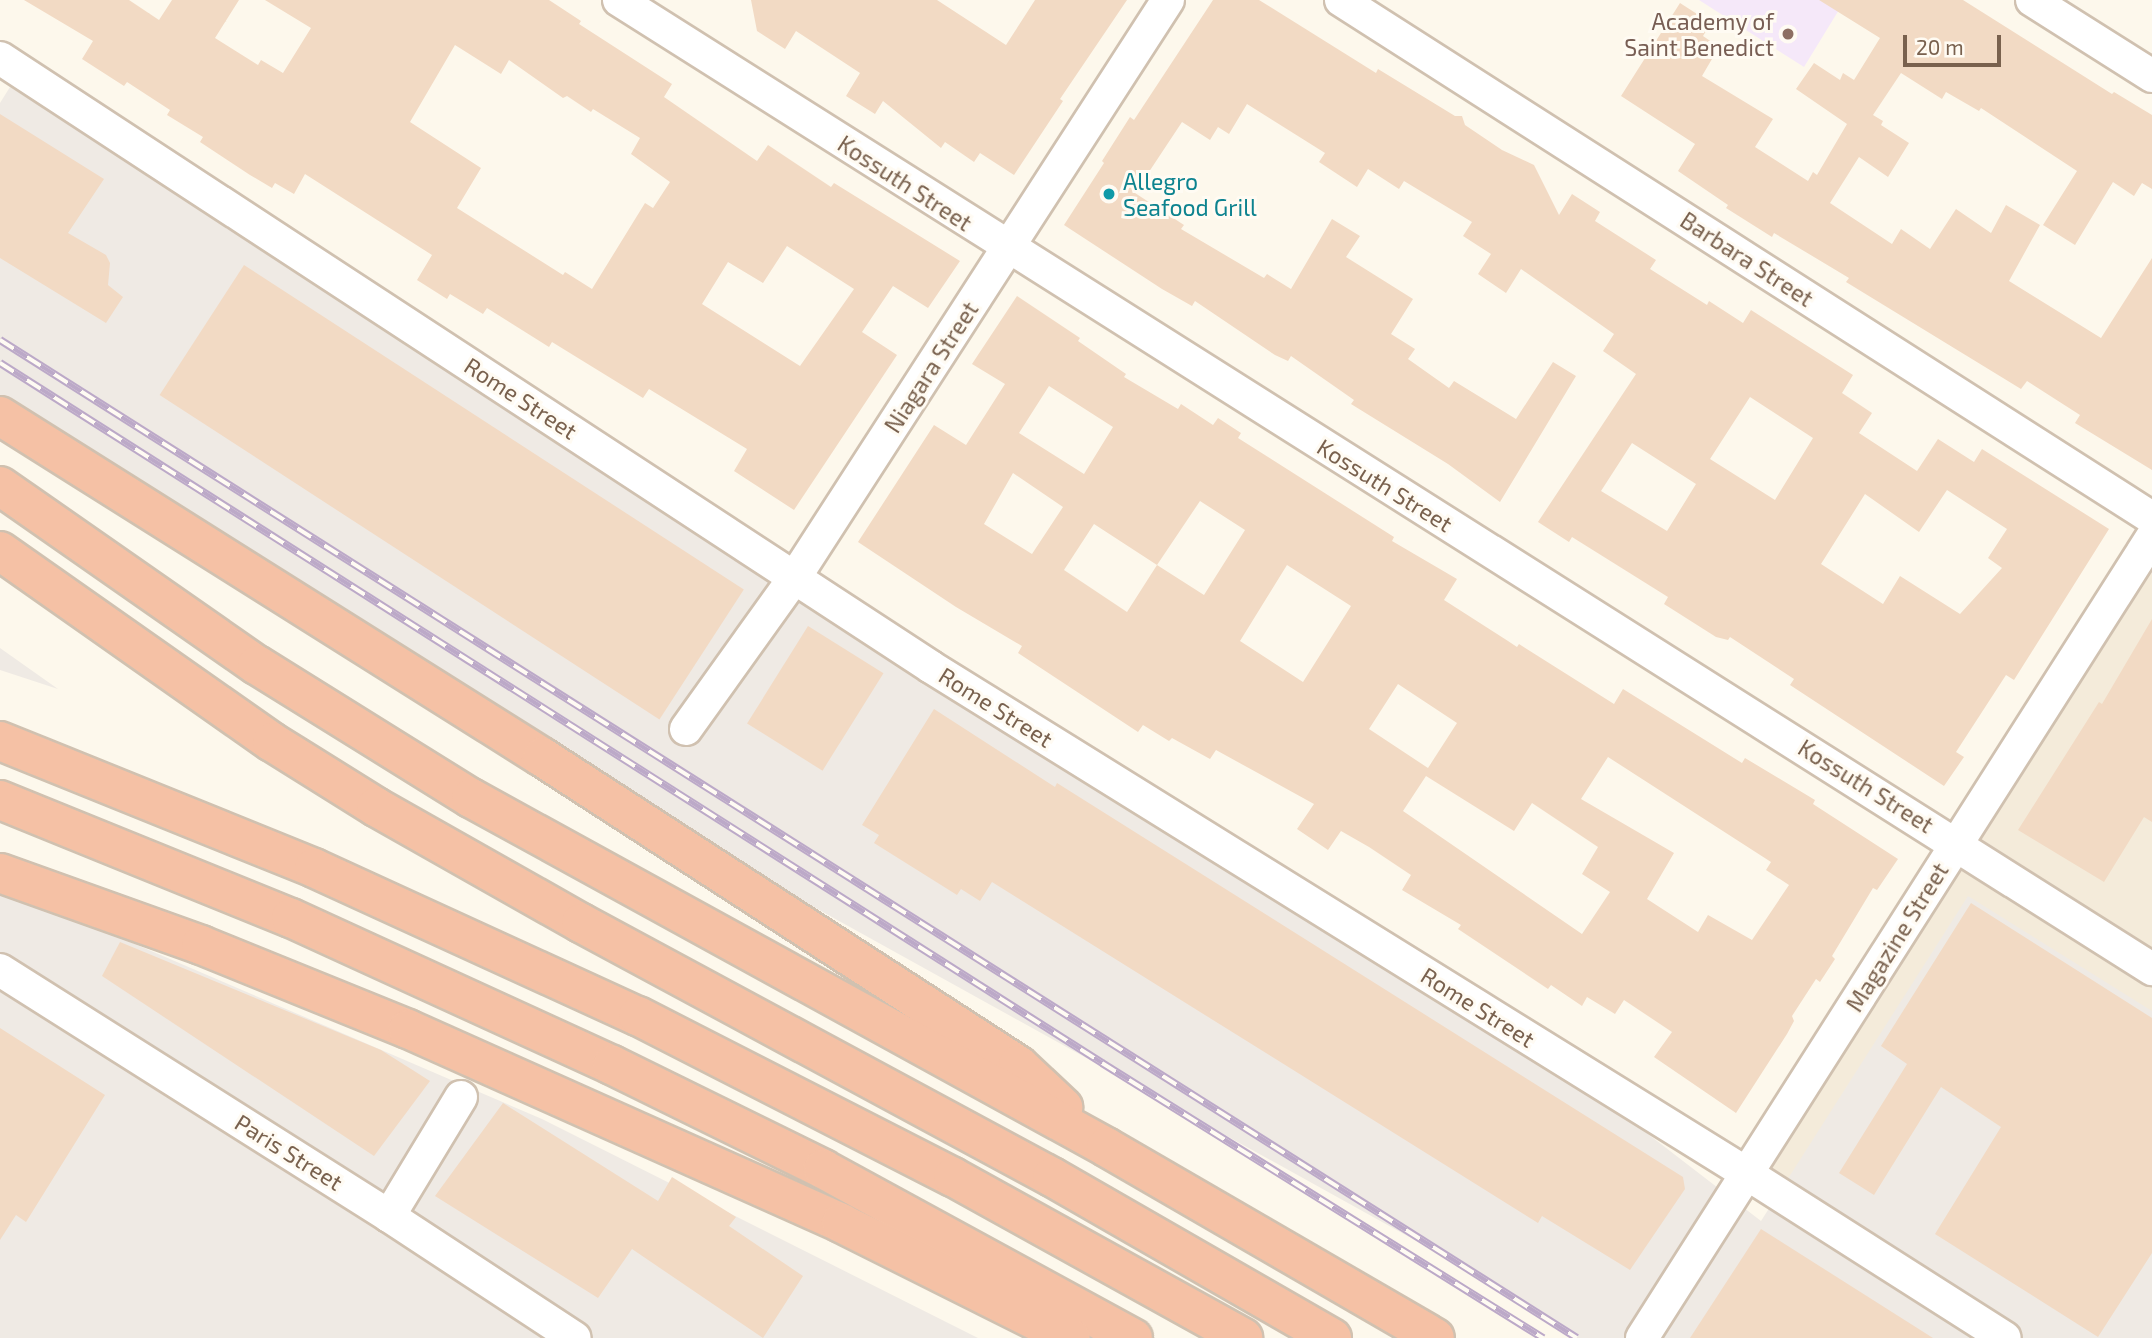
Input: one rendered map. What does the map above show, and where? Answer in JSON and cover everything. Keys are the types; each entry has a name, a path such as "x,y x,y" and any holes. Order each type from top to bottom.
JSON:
{"highway":[{"path":"0,416 542,757 1018,1065 1106,1147"},
{"path":"0,486 257,665 419,766 556,846 1106,1147 1301,1257 1435,1338"},
{"path":"0,551 221,707 322,773 480,867 1041,1171 1332,1338"},
{"path":"0,741 302,863 638,1016 942,1171 1243,1338"},
{"path":"0,800 291,918 589,1054 823,1169 1133,1338"},
{"path":"0,873 201,945 408,1030 841,1223 1071,1338"}],"street":[{"name":"Kossuth Street","path":"619,0 1008,248 1956,842 2002,875 2152,969"},
{"name":"Niagara Street","path":"686,729 795,577 1168,0"},
{"name":"Barbara Street","path":"1341,0 2152,518"},
{"path":"2032,0 2152,76"},
{"name":"Rome Street","path":"0,58 931,667 1749,1175 2005,1338"},
{"name":"Magazine Street","path":"1643,1338 2152,537"},
{"name":"Paris Street","path":"0,970 389,1216 575,1338"},
{"path":"389,1216 461,1097"}],"shaded area":[{"name":"Academy of Saint Benedict","path":"1699,0 1845,0 1804,67"},
{"path":"10,87 1540,1051 1761,1221 1968,896 2152,1011 2152,1338 1572,1338 1429,1248 417,687 0,396 0,103"},
{"path":"2152,564 2152,1338 1749,1175"},
{"path":"0,648 58,689 0,670"},
{"path":"0,886 542,1119 978,1338 0,1338"}],"building":[{"path":"24,0 129,0 159,20 172,0 239,0 215,38 258,65 261,60 283,73 311,28 265,0 549,0 581,21 579,24 672,84 664,97 757,161 768,145 831,187 834,183 960,261 928,308 893,286 862,332 897,355 794,510 734,471 747,449 649,389 643,398 552,342 549,347 487,308 483,314 450,294 447,299 417,280 432,255 305,174 294,194 275,183 272,188 250,175 200,142 203,137 167,115 170,110 127,82 124,86 82,59 93,41","holes":["455,45 501,74 509,60 563,98 567,96 591,112 593,109 640,138 631,154 670,182 653,208 645,203 592,289 565,272 563,275 457,208 481,168 410,122","787,246 854,289 800,366 702,304 728,262 763,283"]},
{"path":"751,0 937,0 1006,45 1035,0 1127,0 1060,99 1063,101 1014,175 980,153 974,162 945,142 941,148 883,101 875,114 846,96 860,73 796,31 785,49 757,31"},
{"path":"1213,0 1259,0 1376,73 1378,69 1455,116 1462,116 1465,125 1502,150 1534,165 1559,215 1572,194 1600,212 1595,221 1656,260 1650,269 1707,305 1709,301 1743,323 1751,310 1853,375 1842,393 1872,413 1859,433 1917,471 1938,439 1974,462 1982,449 2109,529 2014,680 2006,675 1956,752 1964,757 1944,786 1790,685 1794,679 1730,637 1728,640 1716,637 1664,604 1668,597 1572,537 1569,542 1538,522 1636,374 1603,351 1614,334 1521,269 1506,293 1478,274 1491,254 1463,236 1472,222 1404,181 1399,189 1368,169 1357,187 1319,162 1325,153 1247,104 1229,134 1218,127 1210,140 1182,122 1135,193 1184,225 1181,229 1264,278 1267,274 1291,289 1332,219 1360,236 1346,257 1413,299 1391,334 1415,349 1408,359 1449,388 1454,381 1516,419 1553,362 1576,376 1500,502 1448,464 1351,404 1354,400 1291,356 1288,361 1275,355 1195,301 1192,306 1162,289 1064,225 1130,117 1134,120","holes":["1750,397 1813,438 1775,500 1710,459","1632,443 1696,484 1667,531 1601,491","1947,490 2007,529 1988,558 2002,568 1960,614 1900,576 1883,604 1821,564 1865,494 1919,532"]},
{"path":"1819,0 1963,0 2112,94 2114,92 2152,115 2152,189 2142,183 2134,196 2113,182 2075,245 2043,225 2077,171 1981,108 1979,111 1946,92 1942,99 1901,73 1873,115 1883,121 1881,125 1909,143 1888,177 1859,157 1830,203 1892,244 1901,229 1930,249 1956,209 1991,233 2006,205 2040,225 2009,281 2101,338 2152,258 2152,470 2075,423 2080,415 2027,381 2021,389 1846,282 1849,278 1774,233 1772,237 1726,208 1728,205 1678,171 1695,144 1621,96 1680,3 1711,23 1703,36 1719,47 1702,76 1773,119 1755,147 1808,181 1813,172 1817,175 1847,124 1796,89 1814,63 1840,80 1843,73 1854,80 1880,38"},
{"path":"0,114 104,179 68,233 106,255 110,263 108,285 123,297 106,323 0,258"},
{"path":"244,265 744,590 659,720 160,395"},
{"path":"1017,296 1080,338 1078,341 1126,374 1124,377 1178,409 1181,404 1213,425 1218,418 1241,433 1238,438 1394,537 1392,541 1457,579 1444,600 1517,647 1519,644 1614,704 1623,689 1742,763 1745,758 1815,800 1813,804 1898,859 1877,890 1873,888 1832,956 1835,959 1820,982 1816,979 1792,1016 1794,1021 1787,1034 1736,1113 1654,1057 1672,1032 1624,1000 1615,1014 1587,997 1582,1006 1551,985 1548,989 1458,929 1461,925 1402,890 1411,875 1369,847 1341,831 1328,850 1297,829 1314,804 1216,750 1210,759 1172,738 1169,741 1143,725 1138,732 1018,653 1022,646 956,607 858,542 934,425 966,445 1005,384 972,364","holes":["1049,386 1113,427 1084,474 1019,433","1013,473 1063,507 1032,554 984,524","1200,501 1245,530 1204,595 1157,565","1094,524 1157,565 1127,612 1064,570","1287,565 1351,606 1303,682 1240,641","1398,684 1457,723 1428,768 1369,729","1608,757 1771,862 1766,870 1789,885 1752,940 1708,915 1698,932 1647,899 1674,853 1581,799","1426,776 1514,831 1532,803 1598,847 1582,874 1610,892 1582,934 1403,811"]},
{"path":"2152,619 2152,822 2144,817 2104,882 2018,830 2099,702 2102,704"},
{"path":"808,626 883,673 823,771 747,724"},
{"path":"934,709 1055,787 1057,783 1683,1177 1685,1189 1630,1270 1542,1216 1538,1223 992,882 980,901 961,889 957,895 874,843 879,835 862,825"},
{"path":"1971,903 2152,1018 2152,1253 2098,1337 1935,1234 2001,1127 1941,1087 1874,1195 1839,1173 1907,1064 1881,1046"},
{"path":"120,942 381,1050 430,1081 374,1156 102,976"},
{"path":"0,1028 105,1095 26,1222 16,1215 0,1240"},
{"path":"503,1103 658,1201 672,1177 736,1217 729,1226 803,1276 763,1338 632,1249 598,1298 435,1196"},
{"path":"1761,1229 1933,1338 1690,1338"}],"railway":[{"path":"0,340 1577,1338"},
{"path":"0,363 1102,1063 1543,1338"}],"place":[{"name":"Academy of Saint Benedict","path":"1788,34"},
{"name":"Allegro Seafood Grill","path":"1109,194"}]}
